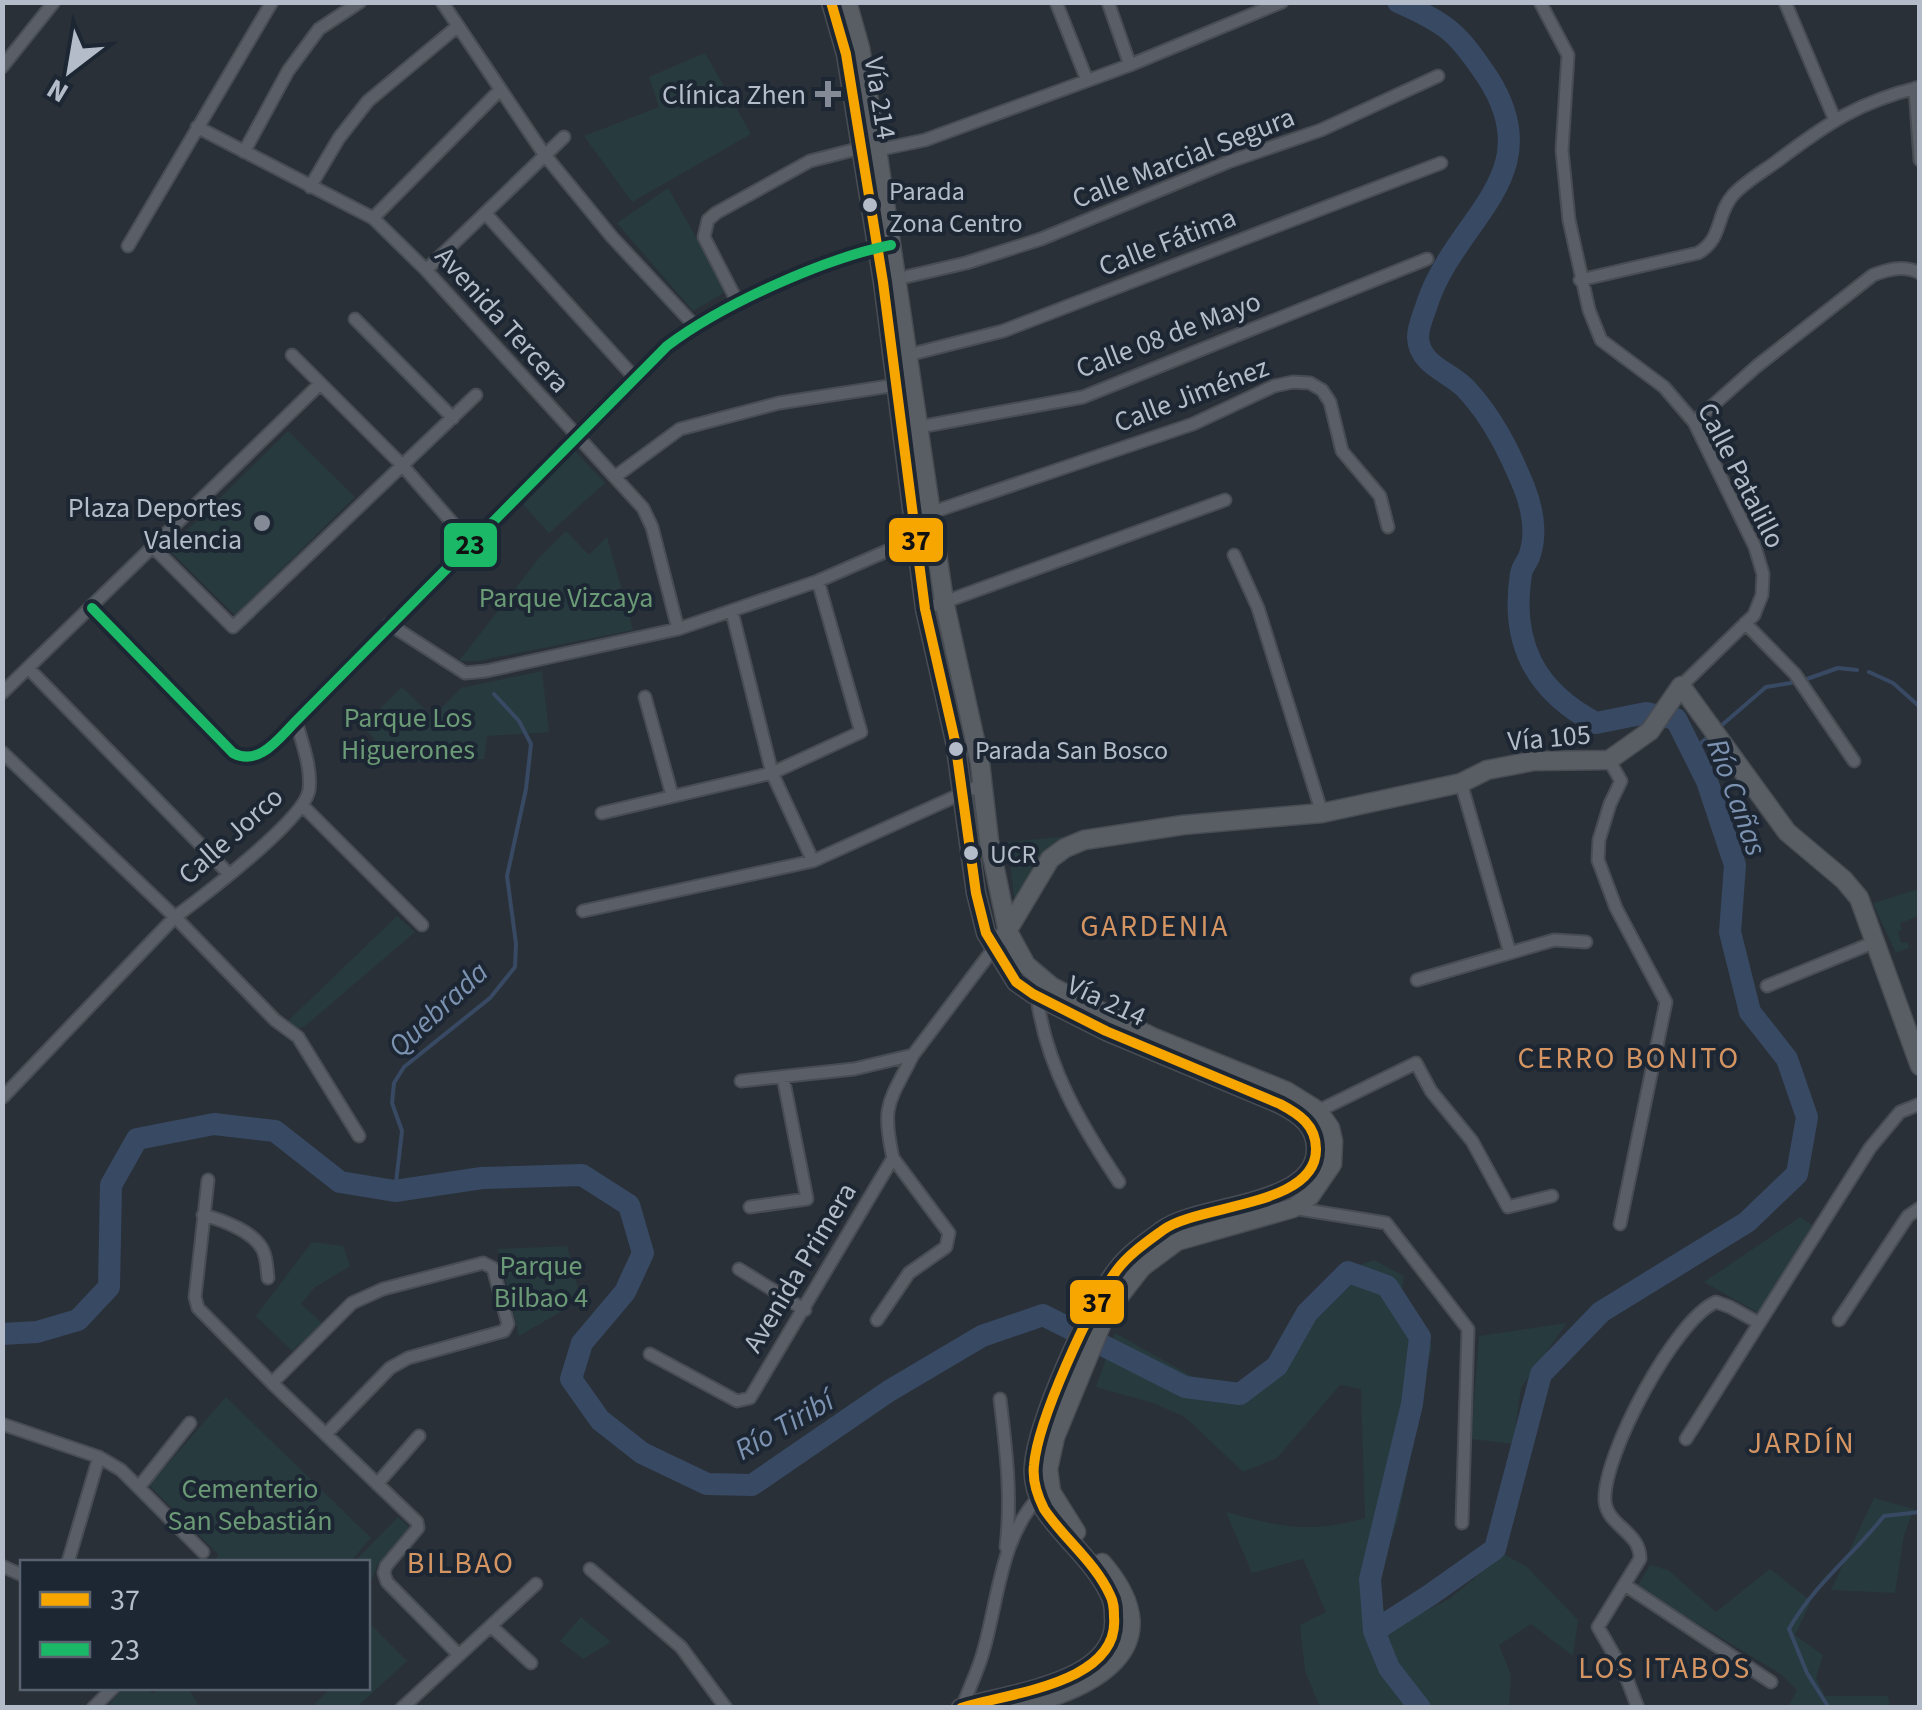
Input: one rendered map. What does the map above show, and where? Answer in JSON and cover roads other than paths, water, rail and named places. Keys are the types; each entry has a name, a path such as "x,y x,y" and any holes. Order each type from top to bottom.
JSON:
{"main road":[{"name":"Vía 214","path":"832,2 869,149"},
{"name":"Vía 214","path":"847,2 860,48 869,149 905,383 914,540 964,792 976,893 986,934 1016,982 1038,997 1106,1031 1299,1114 1310,1127 1316,1146 1314,1162 1295,1184 1273,1196 1168,1226 1119,1267 1034,1462 1034,1502"},
{"name":"Vía 214","path":"890,280 908,355 905,383 919,427 944,602 983,784 989,841 1008,932 1026,965 1052,987 1152,1036 1286,1091 1318,1112"},
{"name":"Vía 105","path":"994,948 1008,932 1050,859 1084,840 1183,825 1322,813 1460,783 1487,770 1534,761 1610,760 1650,731 1681,686"},
{"path":"1681,686 1787,832 1844,880 1858,898 1920,1066"},
{"path":"1293,1208 1310,1196 1332,1164 1334,1141 1318,1112"},
{"name":"Vía 214","path":"1099,1310 1142,1267 1177,1241 1293,1208"},
{"name":"Vía 214","path":"1013,1708 1066,1694 1107,1672 1125,1647 1129,1631 1128,1600 1122,1588 1066,1521 1047,1480 1069,1381"},
{"path":"962,1707 1065,1679 1098,1660 1112,1641 1113,1599 1090,1566 1034,1502"}],"street":[{"path":"2,67 54,2"},
{"path":"128,246 272,2"},
{"path":"244,152 288,71 320,29 360,2"},
{"path":"442,2 544,154 612,237 694,326"},
{"path":"1056,2 1087,80"},
{"path":"1108,2 1130,65"},
{"path":"738,302 704,237 708,220 810,161 925,140 1130,65 1282,2"},
{"path":"1785,2 1834,120"},
{"name":"Calle Patalillo","path":"1542,3 1568,55 1562,150 1568,220 1580,280 1601,340 1664,387 1694,422 1756,547 1763,574 1762,596 1754,615 1681,686"},
{"path":"310,188 368,101 458,26"},
{"name":"Calle Marcial Segura","path":"890,280 966,263 1040,240 1228,162 1321,130 1438,76"},
{"path":"1580,280 1698,253 1710,246 1733,196 1834,120 1894,92 1917,87 1920,160"},
{"path":"372,218 500,90"},
{"name":"Avenida Tercera","path":"197,127 372,218 426,270 643,508 652,527 678,629"},
{"path":"426,270 564,136"},
{"name":"Calle Fátima","path":"908,355 1004,331 1441,163"},
{"path":"485,213 634,377"},
{"path":"92,608 233,754 242,758 262,753 634,377 694,326 738,302 853,254 884,246"},
{"name":"Calle 08 de Mayo","path":"919,427 1083,397 1427,259"},
{"path":"1694,422 1757,366 1873,275 1889,269 1915,271"},
{"path":"355,319 452,418"},
{"path":"292,355 402,465 470,543"},
{"name":"Calle Jiménez","path":"932,522 1193,424 1274,386 1293,382 1310,383 1322,390 1330,402 1342,451 1380,496 1388,527"},
{"path":"616,476 680,429 779,403 905,383"},
{"path":"2,693 30,670 320,384"},
{"path":"154,548 233,628 476,395"},
{"path":"925,609 1225,500"},
{"path":"389,624 466,673 678,629 732,612 914,540 932,522"},
{"path":"1234,555 1258,608 1322,813"},
{"path":"602,813 772,773 861,732 818,581"},
{"path":"732,612 772,773 812,861"},
{"path":"1745,623 1795,674 1854,761"},
{"path":"30,670 228,874"},
{"path":"644,697 672,796"},
{"name":"Calle Jorco","path":"2,752 175,917 303,806 309,792 308,767 296,722"},
{"path":"1610,760 1621,781 1599,840 1598,860 1616,908 1666,1002 1620,1224"},
{"path":"1460,783 1510,954"},
{"path":"584,911 812,861 983,784"},
{"path":"303,806 422,924"},
{"path":"3,1097 175,917 276,1020 298,1037 359,1136"},
{"path":"1417,980 1554,940 1586,942"},
{"path":"1767,986 1875,942"},
{"path":"877,1320 909,1272 946,1247 950,1240 949,1233 892,1158 884,1120 913,1056 994,948"},
{"path":"1038,997 1048,1050 1071,1104 1118,1182"},
{"path":"741,1081 854,1069 913,1056"},
{"path":"1318,1112 1416,1063 1430,1091 1472,1141 1508,1207 1552,1196"},
{"path":"750,1207 807,1199 783,1076"},
{"path":"1686,1439 1870,1148 1900,1112 1920,1104"},
{"name":"Avenida Primera","path":"650,1354 744,1402 750,1398 892,1158"},
{"path":"208,1180 195,1296 198,1308 418,1522 418,1528 386,1566 386,1582 459,1655"},
{"path":"1293,1208 1386,1223 1468,1329 1462,1524"},
{"path":"1838,1320 1908,1216 1920,1208"},
{"path":"203,1216 227,1222 262,1248 268,1278"},
{"path":"272,1384 340,1314 364,1297 483,1263 493,1268 508,1324 504,1330 408,1358 390,1368 326,1434"},
{"path":"738,1269 805,1310"},
{"path":"1638,1708 1626,1674 1598,1627 1640,1559 1640,1550 1605,1500 1631,1414 1684,1328 1705,1307 1716,1302 1730,1306 1759,1323"},
{"path":"1000,1399 1010,1490 1004,1566"},
{"path":"139,1487 190,1423"},
{"path":"2,1424 99,1457 139,1487 203,1552"},
{"path":"377,1484 419,1436"},
{"path":"69,1560 99,1457"},
{"path":"962,1707 983,1653 1004,1566 1020,1520 1034,1502 1010,1490"},
{"path":"590,1569 681,1648 726,1708"},
{"path":"402,1708 536,1584"},
{"path":"1625,1584 1772,1682"},
{"path":"491,1626 531,1663"},
{"path":"93,1708 111,1690"}],"waterway":[{"name":"Río Cañas","path":"1374,1631 1495,1549 1541,1374 1601,1312 1747,1222 1797,1174 1807,1117 1787,1059 1750,1012 1730,932 1735,865 1707,781 1676,719 1646,713 1596,723 1557,696 1531,662 1524,643 1519,599 1522,571 1533,537 1527,495 1485,412 1460,384 1430,362 1418,337 1442,271 1504,169 1509,142 1504,112 1488,78 1460,40 1441,24 1398,2"},
{"path":"1807,679 1838,668 1857,670"},
{"path":"1869,672 1893,683 1920,707"},
{"path":"1722,725 1766,687 1791,683"},
{"name":"Quebrada","path":"395,1191 402,1131 392,1103 394,1083 404,1067 490,998 515,967 516,944 507,876 526,789 531,744 519,721 494,694"},
{"path":"1692,751 1709,736"},
{"name":"Río Tiribí","path":"2,1334 37,1332 78,1320 109,1287 111,1185 137,1139 214,1124 275,1131 340,1182 395,1191 482,1178 582,1175 629,1205 643,1253 625,1292 582,1343 571,1379 600,1420 642,1453 707,1484 752,1485 889,1391 982,1336 1043,1315 1185,1387 1240,1394 1277,1366 1307,1313 1348,1272 1387,1286 1420,1337 1412,1404 1370,1579 1374,1631 1389,1668 1420,1708"},
{"path":"1829,1708 1807,1673 1789,1629 1810,1599 1884,1516 1920,1512"}],"place":[{"name":"Clínica Zhen","path":"828,94"},
{"name":"Parada Zona Centro","path":"870,205"},
{"name":"Plaza Deportes Valencia","path":"262,523"},
{"name":"Parada San Bosco","path":"956,749"},
{"name":"UCR","path":"971,853"}],"district":[{"name":"GARDENIA","path":"1155,926"},
{"name":"CERRO BONITO","path":"1629,1058"},
{"name":"JARDÍN","path":"1802,1443"},
{"name":"BILBAO","path":"461,1563"},
{"name":"LOS ITABOS","path":"1665,1668"}],"park label":[{"name":"Parque Vizcaya","path":"566,597"},
{"name":"Parque Los Higuerones","path":"408,733"},
{"name":"Parque Bilbao 4","path":"541,1281"},
{"name":"Cementerio San Sebastián","path":"250,1504"}]}
